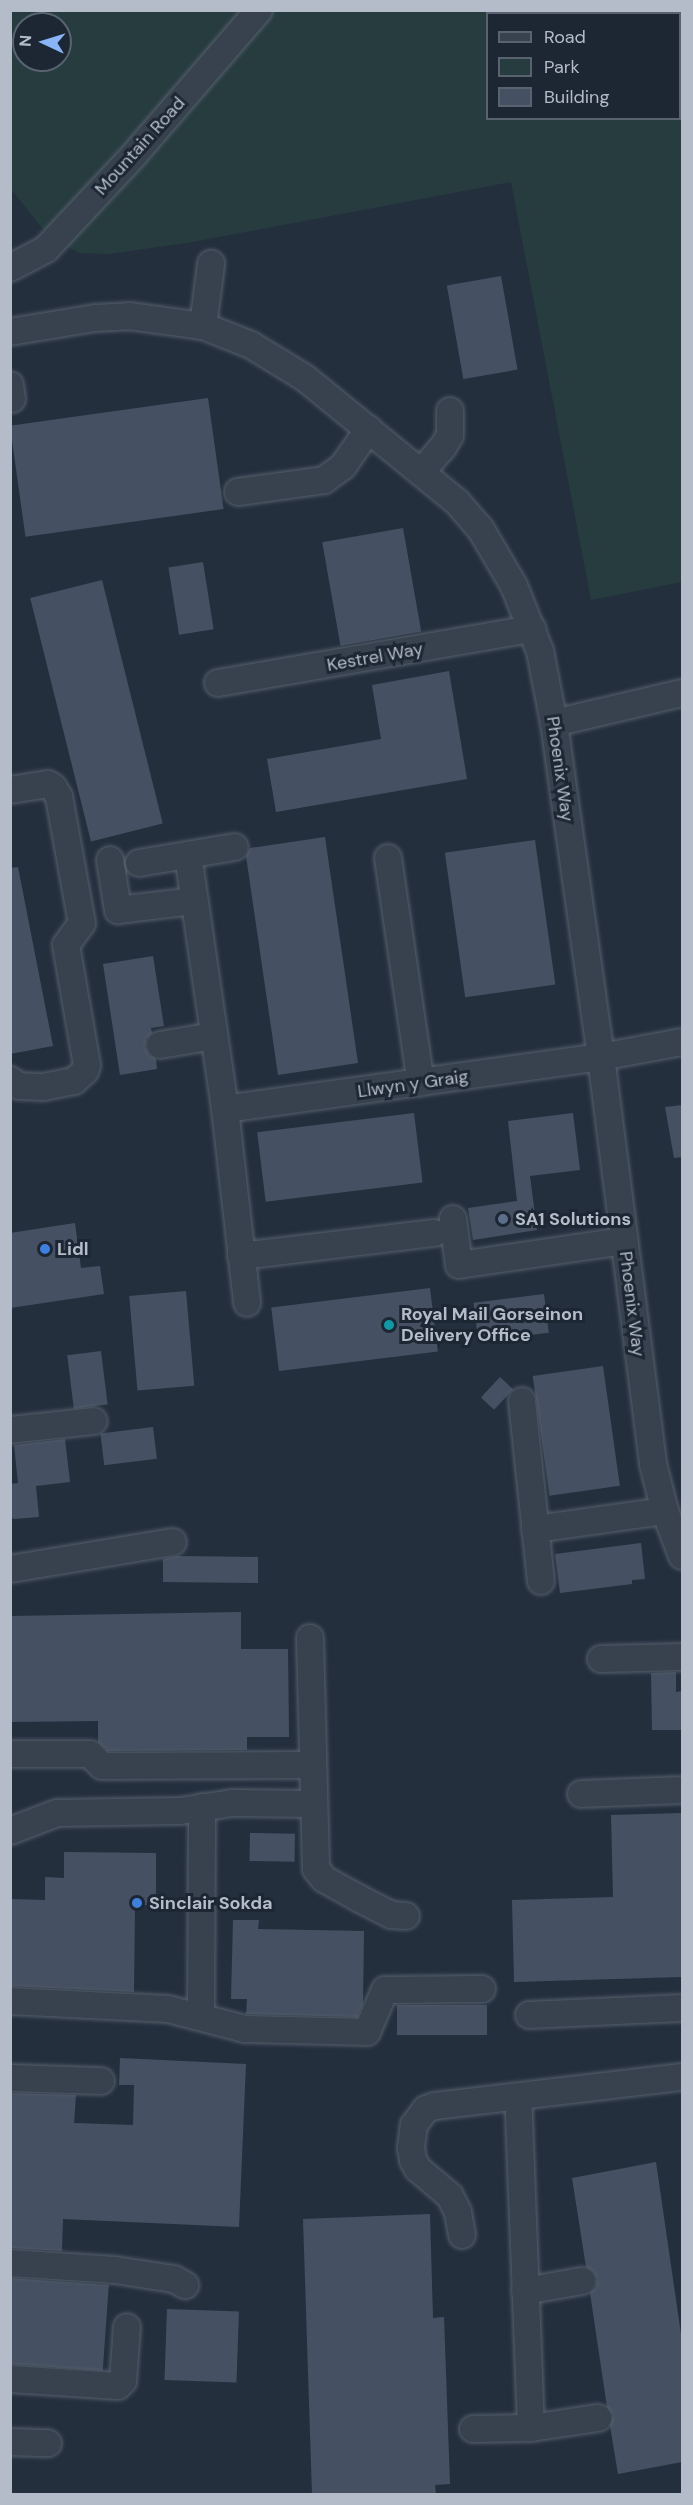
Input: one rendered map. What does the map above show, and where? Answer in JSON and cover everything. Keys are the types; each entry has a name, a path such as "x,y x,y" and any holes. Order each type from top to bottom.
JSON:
{"street":[{"name":"Mountain Road","path":"10,268 46,249 134,155 260,10"},
{"path":"202,326 211,264"},
{"name":"Phoenix Way","path":"10,332 118,316 202,326 251,345 305,378 422,471 457,502 480,528 514,586 532,629 545,671 601,1057 653,1464 665,1511 682,1556"},
{"path":"422,471 443,447 450,435 450,411"},
{"path":"238,492 324,480 343,466 369,429"},
{"name":"Kestrel Way","path":"218,683 532,629"},
{"path":"554,723 682,693"},
{"path":"10,790 48,784 53,787 59,797 82,923 66,945 87,1065 85,1071 74,1081 44,1087 20,1086 10,1080"},
{"path":"139,863 235,847"},
{"path":"188,855 225,1109 248,1303"},
{"path":"388,858 421,1083"},
{"path":"110,860 118,910 194,901"},
{"path":"160,1045 214,1036"},
{"name":"Llwyn y Graig","path":"225,1109 601,1057 682,1042"},
{"path":"241,1256 444,1226 459,1265 624,1241"},
{"path":"522,1401 541,1581"},
{"path":"10,1430 94,1421"},
{"path":"535,1529 665,1511"},
{"path":"10,1569 173,1542"},
{"path":"310,1638 315,1860 320,1875 331,1884 391,1915 406,1916"},
{"path":"600,1659 682,1657"},
{"path":"10,1754 90,1754 102,1766 313,1765"},
{"path":"581,1794 682,1790"},
{"path":"10,1831 57,1812 180,1811 232,1803 313,1804"},
{"path":"201,2016 202,1808"},
{"path":"10,2001 168,2008 245,2030 367,2032 385,1990 482,1989"},
{"path":"529,2015 682,2008"},
{"path":"462,2235 458,2212 450,2196 418,2169 413,2160 411,2148 414,2125 419,2115 435,2106 682,2077"},
{"path":"10,2078 101,2081"},
{"path":"518,2096 531,2428"},
{"path":"10,2263 115,2270 174,2279 185,2285"},
{"path":"525,2291 582,2282"},
{"path":"10,2379 118,2386 123,2381 127,2327"},
{"path":"473,2429 531,2428 598,2418"},
{"path":"10,2442 48,2443"}],"green space":[{"path":"11,11 682,11 682,582 591,600 511,182 193,242 109,254 79,253 58,242 42,228 11,189"}],"building":[{"path":"501,276 517,370 463,379 447,286"},
{"path":"208,398 224,509 26,537 10,426"},
{"path":"403,528 421,631 340,646 322,542"},
{"path":"203,562 214,629 179,635 168,567"},
{"path":"102,580 163,824 91,841 30,598"},
{"path":"449,671 467,779 276,812 267,759 381,739 372,685"},
{"path":"325,837 358,1063 278,1075 246,856 250,848"},
{"path":"535,840 555,985 465,997 445,853"},
{"path":"18,867 53,1046 10,1054 10,868"},
{"path":"153,956 164,1026 151,1028 152,1033 146,1039 145,1047 149,1055 156,1059 157,1069 120,1075 103,964"},
{"path":"682,1105 682,1157 674,1158 665,1107"},
{"path":"414,1113 423,1182 266,1202 257,1132"},
{"path":"573,1113 580,1170 530,1176 537,1230 473,1240 468,1208 517,1201 508,1121"},
{"name":"Lidl","path":"75,1223 81,1268 100,1266 104,1294 10,1308 10,1233"},
{"path":"430,1288 438,1352 279,1371 271,1307"},
{"path":"186,1291 194,1386 137,1391 129,1296"},
{"path":"544,1294 549,1333 478,1341 474,1303"},
{"path":"101,1351 108,1405 74,1409 67,1355"},
{"path":"603,1366 620,1486 550,1496 533,1376"},
{"path":"500,1377 513,1389 494,1410 481,1397"},
{"path":"153,1427 157,1459 104,1465 100,1433"},
{"path":"65,1439 70,1482 36,1486 39,1517 14,1519 10,1517 10,1484 18,1483 14,1445"},
{"path":"641,1543 645,1579 632,1580 632,1584 560,1593 555,1554"},
{"path":"177,1556 258,1557 258,1583 163,1582 163,1559"},
{"path":"241,1612 241,1649 288,1649 289,1737 247,1737 247,1750 108,1751 98,1742 98,1721 10,1722 10,1616"},
{"path":"676,1672 676,1692 682,1691 682,1730 652,1730 651,1673"},
{"path":"682,1813 682,1977 514,1982 512,1900 613,1897 611,1815"},
{"path":"250,1833 295,1834 295,1862 250,1861"},
{"path":"64,1852 156,1853 156,1905 135,1905 134,1992 10,1986 10,1899 45,1900 45,1877 64,1878"},
{"path":"233,1920 259,1920 258,1929 364,1931 363,2004 357,2017 246,2014 247,1999 231,1999"},
{"path":"397,2005 487,2005 487,2035 397,2035"},
{"path":"120,2058 246,2064 239,2227 63,2219 62,2251 10,2248 10,2093 76,2095 74,2123 133,2125 134,2085 119,2085"},
{"path":"656,2162 682,2341 682,2462 618,2474 610,2426 613,2415 607,2407 590,2293 596,2287 597,2279 593,2271 586,2267 572,2178"},
{"path":"430,2214 433,2318 444,2317 450,2484 435,2485 436,2494 312,2494 303,2219"},
{"path":"10,2278 109,2285 103,2371 10,2364"},
{"path":"167,2309 239,2312 236,2382 165,2380"}],"place":[{"name":"SA1 Solutions","path":"503,1219"},
{"name":"Lidl","path":"45,1249"},
{"name":"Royal Mail Gorseinon Delivery Office","path":"389,1325"},
{"name":"Sinclair Sokda","path":"137,1903"}]}
